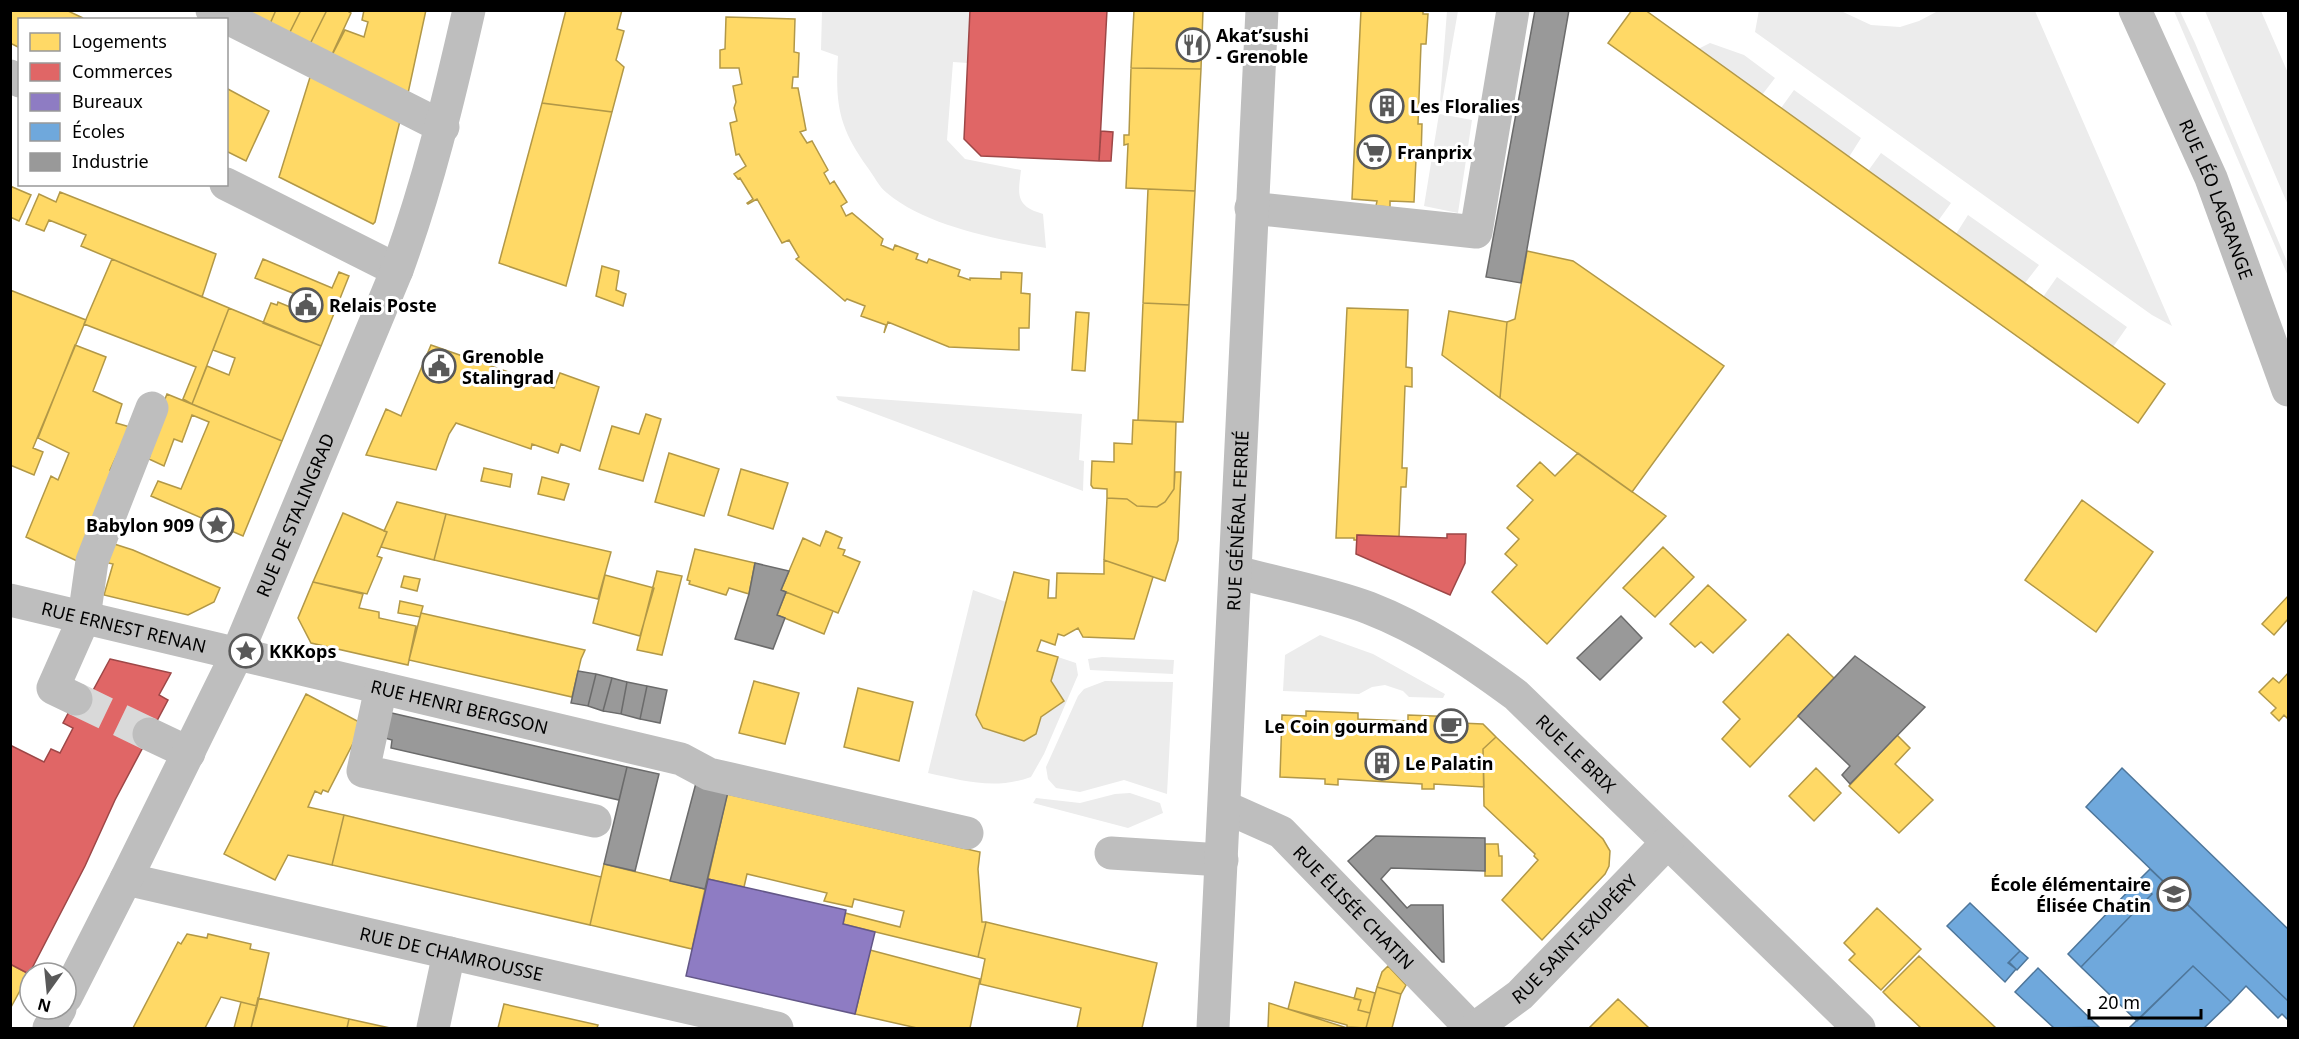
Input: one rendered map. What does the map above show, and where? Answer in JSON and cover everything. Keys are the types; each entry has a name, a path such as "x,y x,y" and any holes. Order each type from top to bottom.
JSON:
{"street":[{"path":"212,10 228,18"},
{"name":"RUE DE STALINGRAD","path":"78,973 237,654 397,270 416,218 443,126 469,10"},
{"name":"RUE GÉNÉRAL FERRIÉ","path":"1213,1029 1262,10"},
{"path":"1251,208 1476,232 1513,10"},
{"name":"RUE LÉO LAGRANGE","path":"2135,10 2211,178 2289,390"},
{"path":"228,18 443,126"},
{"path":"228,185 397,270"},
{"path":"76,699 53,688 84,618 92,561 152,408"},
{"name":"RUE LE BRIX","path":"1236,572 1323,594 1370,609 1425,634 1471,662 1516,695 1856,1028"},
{"name":"RUE ERNEST RENAN","path":"10,600 237,654"},
{"name":"RUE HENRI BERGSON","path":"237,654 681,759 709,774 967,833"},
{"path":"381,688 363,771 595,821"},
{"path":"149,734 189,753"},
{"name":"RUE ÉLISÉE CHATIN","path":"1225,807 1281,832 1473,1029"},
{"name":"RUE SAINT-EXUPÉRY","path":"1473,1029 1520,995 1667,843"},
{"path":"1111,853 1222,860"},
{"name":"RUE DE CHAMROUSSE","path":"126,879 777,1029"},
{"path":"433,1029 449,953"}],"shaded area":[{"path":"1759,10 1841,11 1871,25 1900,27 1919,21 1938,11 2035,11 2172,326 2152,315 1755,32"},
{"path":"822,11 970,11 968,63 953,62 947,140 965,159 1021,170 1020,198 1027,207 1043,214 1046,248 962,230 941,223 903,204 884,191 858,154 845,128 837,89 838,56 821,50"},
{"path":"1447,11 1458,11 1440,114 1472,120 1458,213 1424,206 1439,114"},
{"path":"2174,11 2180,11 2195,43 2288,264 2288,276"},
{"path":"2205,11 2261,11 2288,73 2288,205"},
{"path":"1710,43 1744,55 1775,78 1762,95 1698,49"},
{"path":"1794,90 1861,138 1849,157 1781,108"},
{"path":"1881,153 1951,203 1938,221 1868,171"},
{"path":"1968,215 2039,265 2025,283 1956,234"},
{"path":"2057,277 2127,327 2113,347 2043,297"},
{"path":"836,396 1082,414 1079,460 1084,461 1083,491 838,400"},
{"path":"973,590 1006,602 976,715 983,728 1024,741 1036,733 1041,717 1063,701 1051,681 1058,657 1076,663 1078,675 1044,754 1031,777 1017,781 980,783 928,773"},
{"path":"1320,635 1373,654 1445,694 1443,698 1409,697 1403,691 1385,685 1372,687 1359,694 1283,691 1285,655"},
{"path":"1102,657 1174,660 1173,674 1090,670 1088,659"},
{"path":"1105,681 1173,682 1167,794 1124,780 1080,792 1056,788 1048,779 1046,767 1078,696 1084,689"},
{"path":"1130,793 1160,803 1163,813 1128,828 1033,803 1036,798 1080,803 1115,794"}],"building: Logements":[{"path":"10,10 66,10 83,18 18,18 18,47 10,43"},
{"path":"251,10 276,10 266,33 245,22"},
{"path":"276,10 301,10 285,42 266,33"},
{"path":"301,10 327,10 306,52 285,42"},
{"path":"327,10 346,10 351,13 328,63 306,52"},
{"path":"364,10 426,10 407,98 328,63 345,30 364,37 368,22 362,20"},
{"path":"566,10 622,10 617,29 624,31 616,60 624,67 612,112 542,103"},
{"path":"1134,10 1203,10 1201,69 1131,68"},
{"name":"Les Floralies","path":"1361,10 1423,10 1423,14 1428,14 1426,44 1421,44 1418,124 1422,124 1421,159 1416,159 1414,202 1390,201 1390,207 1376,206 1377,201 1352,199"},
{"path":"1632,10 1645,10 2165,384 2138,423 1608,43"},
{"path":"726,17 795,19 794,52 799,53 798,77 793,77 792,88 798,88 806,130 800,132 807,143 812,141 828,170 824,173 830,184 834,181 847,202 841,206 846,216 852,213 883,239 881,245 893,250 895,245 918,254 916,259 927,263 929,259 960,270 958,276 970,280 970,278 1001,279 1001,272 1022,273 1021,293 1030,294 1029,328 1019,328 1019,350 949,347 888,322 884,333 886,325 861,316 865,306 847,299 845,301 796,259 799,257 789,240 782,243 757,199 747,203 753,199 740,178 738,179 734,174 746,166 739,154 736,155 730,123 737,121 733,86 742,84 739,68 720,68 720,50 725,49"},
{"path":"1131,68 1201,69 1195,191 1126,188 1128,144 1124,145 1124,135 1129,135"},
{"path":"311,74 401,117 373,224 279,177"},
{"path":"228,89 269,111 246,161 228,152"},
{"path":"542,103 612,112 566,286 499,263"},
{"path":"10,186 31,195 19,221 10,217"},
{"path":"1148,189 1195,191 1189,305 1143,303"},
{"path":"60,192 216,254 202,297 81,246 86,235 49,220 44,231 26,224 39,194 56,202"},
{"path":"1527,251 1573,261 1724,366 1632,492 1500,398 1507,322 1515,319"},
{"path":"112,259 229,308 192,404 183,399 196,367 84,324"},
{"path":"263,259 332,288 339,272 349,276 321,346 263,323 271,303 277,305 278,302 290,307 295,294 255,278"},
{"path":"602,266 619,271 616,290 626,294 623,306 596,296"},
{"path":"10,290 86,320 33,448 43,452 34,475 10,465"},
{"path":"1143,303 1189,305 1183,422 1138,420"},
{"path":"229,308 321,346 282,441 192,404 207,366 229,375 235,358 213,350"},
{"path":"1347,308 1408,310 1406,367 1412,368 1412,387 1405,386 1402,468 1407,468 1406,487 1401,487 1399,537 1357,535 1357,540 1336,538"},
{"path":"1449,311 1507,322 1500,398 1442,355"},
{"path":"1076,312 1089,313 1085,371 1072,370"},
{"path":"75,345 106,357 93,391 122,404 116,423 130,427 110,470 115,472 77,561 26,537 51,476 58,480 69,453 38,438"},
{"path":"431,345 554,388 560,373 599,387 580,451 561,444 558,453 532,444 531,449 456,423 449,434 436,470 366,455 386,409 401,416"},
{"path":"167,394 282,441 243,536 151,496 158,481 181,489 209,422 192,415 182,442 174,439 164,466 149,459 159,414"},
{"path":"646,414 661,419 643,481 599,469 612,426 639,434"},
{"path":"1133,420 1176,422 1174,489 1165,502 1157,507 1137,506 1127,499 1107,498 1107,489 1093,488 1091,485 1092,461 1114,462 1114,443 1132,444"},
{"path":"669,453 719,469 704,516 655,502"},
{"path":"1578,453 1666,516 1547,644 1492,592 1517,565 1505,554 1519,539 1507,528 1533,500 1517,486 1540,462 1555,476"},
{"path":"484,468 512,474 510,487 481,481"},
{"path":"741,469 788,483 773,529 728,515"},
{"path":"1175,472 1181,472 1178,540 1165,581 1104,560 1107,498 1127,499 1137,506 1157,507 1165,502 1174,489"},
{"path":"542,477 569,484 564,500 538,494"},
{"path":"2082,500 2153,552 2096,632 2025,580"},
{"path":"397,502 446,514 434,560 381,547 387,532 384,531"},
{"path":"343,513 387,532 377,556 382,558 367,594 313,582"},
{"path":"446,514 611,552 598,599 434,560"},
{"path":"826,531 842,538 838,548 845,550 843,555 860,562 838,613 781,590 803,538 820,546"},
{"path":"108,542 133,550 220,588 214,602 188,615 104,595 113,564 104,562"},
{"path":"1663,547 1694,577 1655,617 1623,588"},
{"path":"695,549 755,563 749,594 729,588 726,595 689,584 690,581 687,580"},
{"path":"1104,560 1153,577 1134,639 1083,637 1078,628 1064,636 1058,634 1055,645 1041,640 1037,651 1058,657 1051,681 1064,701 1041,717 1036,734 1024,741 983,728 976,715 1014,572 1049,580 1048,598 1056,598 1057,573 1104,574"},
{"path":"657,571 682,576 662,655 637,650"},
{"path":"605,575 654,588 640,636 593,623"},
{"path":"404,576 420,579 417,591 401,587"},
{"path":"313,582 363,594 359,608 379,612 379,618 416,626 408,665 311,643 298,618"},
{"path":"1708,585 1746,620 1713,653 1701,642 1695,647 1670,624"},
{"path":"786,592 833,611 824,634 777,615"},
{"path":"2288,596 2288,619 2274,635 2262,624"},
{"path":"400,601 423,606 420,617 398,613"},
{"path":"421,613 585,650 572,697 409,660"},
{"path":"1788,634 1834,678 1750,767 1722,739 1740,719 1723,702"},
{"path":"2288,673 2288,719 2284,715 2279,721 2271,713 2276,708 2259,692 2273,678 2279,683"},
{"path":"754,681 799,693 785,744 739,733"},
{"path":"858,688 913,702 899,761 844,747"},
{"path":"306,694 363,724 328,792 323,790 321,794 315,791 308,807 344,815 332,865 288,855 275,880 224,854"},
{"name":"Le Palatin","path":"1306,711 1358,713 1358,719 1408,721 1408,715 1459,717 1460,723 1483,724 1496,737 1483,749 1484,787 1434,784 1434,789 1422,789 1422,784 1338,779 1338,785 1325,784 1325,779 1280,777 1282,715 1306,716"},
{"path":"1897,735 1910,748 1895,764 1933,800 1899,833 1849,786"},
{"path":"1496,737 1603,839 1610,851 1609,866 1605,874 1542,940 1502,900 1538,860 1535,854 1484,806 1483,749"},
{"path":"1816,768 1841,793 1814,821 1789,796"},
{"path":"727,794 980,852 978,869 982,922 986,922 978,957 843,924 845,913 900,927 904,911 854,899 852,907 824,901 827,893 747,874 744,887 708,879"},
{"path":"344,815 601,877 590,925 332,865"},
{"path":"1485,844 1498,844 1499,856 1502,856 1502,876 1485,876"},
{"path":"604,864 705,889 692,949 590,925"},
{"path":"1877,908 1921,949 1881,990 1849,960 1855,954 1844,943"},
{"path":"986,922 1157,963 1142,1028 1077,1028 1081,1008 980,984 985,959 978,957"},
{"path":"187,934 207,938 208,934 251,944 250,949 269,953 257,1006 221,997 205,1028 133,1028 178,942 181,944"},
{"path":"870,950 980,979 970,1028 917,1028 855,1014"},
{"path":"1919,956 1996,1028 1921,1028 1891,1000 1883,992"},
{"path":"10,964 18,968 18,994 10,1009"},
{"path":"1388,966 1406,985 1401,994 1377,987 1382,972"},
{"path":"1295,982 1361,1000 1358,1010 1370,1013 1366,1028 1347,1027 1347,1025 1288,1009"},
{"path":"1377,987 1401,994 1392,1028 1366,1028"},
{"path":"1357,988 1375,993 1370,1013 1358,1010 1361,1000 1354,999"},
{"path":"258,998 349,1019 347,1028 251,1028"},
{"path":"1618,999 1649,1028 1589,1028"},
{"path":"241,1002 257,1006 251,1028 234,1028"},
{"path":"1269,1003 1347,1028 1268,1028"},
{"path":"504,1004 598,1025 597,1028 498,1028"},
{"path":"349,1019 390,1028 347,1028"}],"building: Commerces":[{"path":"970,10 1107,10 1099,161 981,156 964,139"},
{"path":"1101,131 1113,132 1111,161 1099,161"},
{"path":"1447,534 1466,534 1465,563 1450,595 1356,554 1357,535 1447,538"},
{"path":"110,659 171,673 159,695 168,700 115,800 85,866 36,961 18,961 18,968 10,964 10,745 44,762 51,749 60,753 73,728 63,723 81,689 91,694"}],"building: Bureaux":[{"path":"708,879 846,910 843,924 875,932 855,1014 686,976"}],"building: Écoles":[{"path":"2122,768 2288,929 2288,1001 2086,807"},
{"path":"2150,869 2288,1001 2288,1020 2282,1014 2278,1018 2246,986 2231,1002 2193,966 2137,1021 2081,967 2152,894 2138,881"},
{"path":"2138,881 2152,894 2081,967 2068,954"},
{"path":"1970,903 2020,951 2008,963 2016,969 2005,982 1947,926"},
{"path":"2020,951 2028,958 2017,970 2009,962"},
{"path":"2193,966 2231,1002 2204,1028 2129,1028"},
{"path":"2038,968 2099,1027 2054,1028 2015,992"}],"building: Industrie":[{"path":"1535,10 1569,10 1521,283 1486,277"},
{"path":"755,563 789,571 781,590 786,592 777,615 785,618 773,649 735,639 749,594"},
{"path":"1621,616 1642,638 1600,680 1577,658"},
{"path":"1855,656 1925,707 1850,784 1842,775 1850,766 1798,716"},
{"path":"578,671 596,674 588,706 571,703"},
{"path":"596,674 612,678 603,711 588,706"},
{"path":"612,678 627,682 621,714 603,711"},
{"path":"627,682 647,686 640,719 621,714"},
{"path":"647,686 667,690 660,723 640,719"},
{"path":"383,711 627,767 619,800 391,748 392,740 378,736"},
{"path":"627,767 659,774 635,871 604,864"},
{"path":"696,783 728,792 705,889 670,881"},
{"path":"1376,836 1485,838 1485,871 1391,868 1381,879 1407,908 1411,905 1443,905 1444,962 1348,861"}],"tunnel":[{"path":"76,699 149,734"}],"place":[{"name":"Akat’sushi - Grenoble","path":"1193,45"},
{"name":"Les Floralies","path":"1387,106"},
{"name":"Franprix","path":"1374,152"},
{"name":"Relais Poste","path":"306,305"},
{"name":"Grenoble Stalingrad","path":"439,366"},
{"name":"Babylon 909","path":"217,525"},
{"name":"KKKops","path":"246,651"},
{"name":"Le Coin gourmand","path":"1451,726"},
{"name":"Le Palatin","path":"1382,763"},
{"name":"École élémentaire Élisée Chatin","path":"2174,894"}]}
